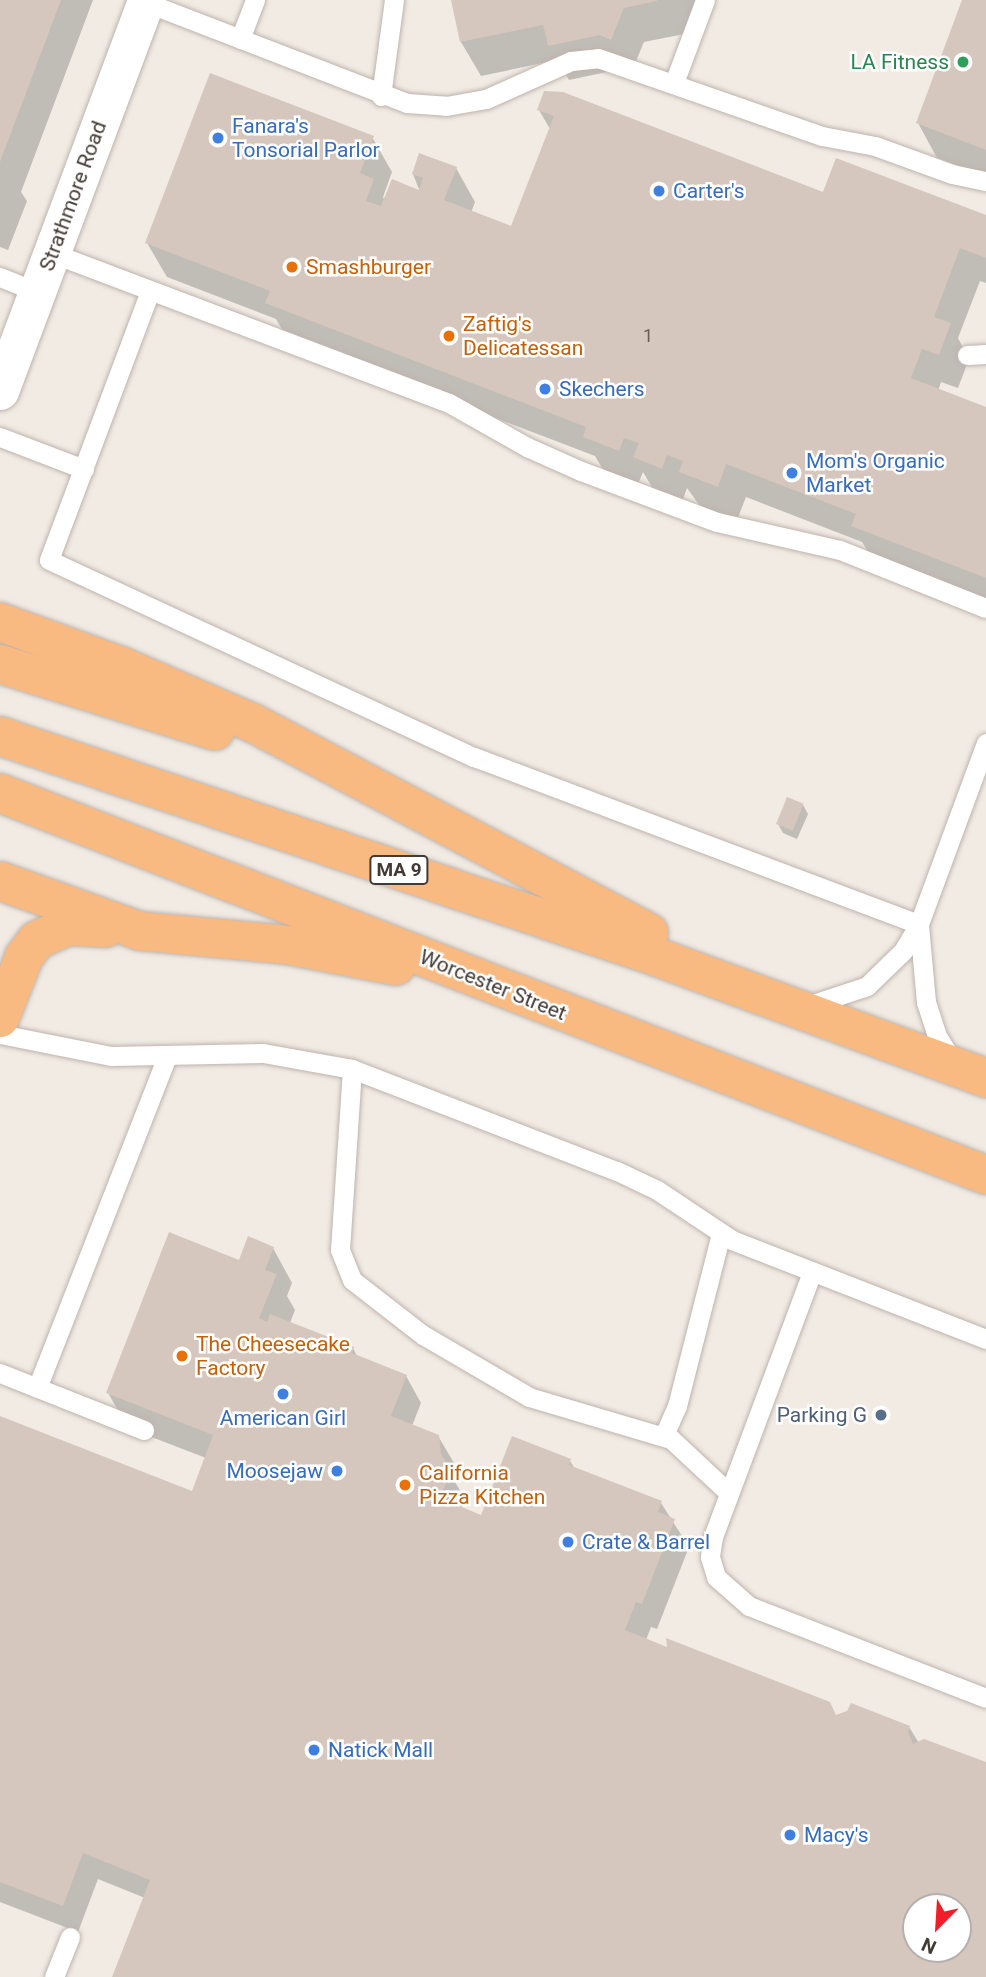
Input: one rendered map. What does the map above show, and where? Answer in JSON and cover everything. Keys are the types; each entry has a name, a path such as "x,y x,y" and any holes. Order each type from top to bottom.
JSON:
{"highway":[{"path":"5,623 253,723 537,877 798,1008"},
{"path":"0,664 233,738 447,826"},
{"name":"MA 9","path":"0,736 798,1008 972,1073"},
{"name":"Worcester Street","path":"0,793 986,1175"},
{"path":"0,881 97,918 157,933"},
{"path":"0,1018 24,957 46,933 81,925 288,945 403,968 603,1028"}],"street":[{"name":"Strathmore Road","path":"0,391 145,1"}],"lane":[{"path":"240,39 255,0"},
{"path":"381,96 394,0"},
{"path":"674,83 705,0"},
{"path":"145,1 381,96 420,106 467,103 508,92 559,65 589,58 843,139 986,181"},
{"path":"52,253 449,403 581,471 717,522 840,550 986,608"},
{"path":"0,277 37,292"},
{"path":"150,291 49,560 474,757 919,924"},
{"path":"0,437 83,470"},
{"path":"798,1008 847,995 877,980 895,962 919,924 986,743"},
{"path":"919,924 930,1020 972,1073"},
{"path":"0,1034 95,1054 278,1054 352,1069 631,1177 721,1234 986,1339"},
{"path":"37,1388 167,1056"},
{"path":"352,1069 341,1250 352,1280 423,1335 529,1398 664,1435 729,1493"},
{"path":"664,1435 677,1406 721,1234"},
{"path":"812,1272 729,1493 710,1557 716,1577 734,1597 986,1698"},
{"path":"0,1373 144,1430"},
{"path":"54,1977 70,1937"}],"building":[{"path":"0,0 61,0 0,162"},
{"path":"451,0 657,1 624,8 611,40 600,35 548,46 543,25 460,42"},
{"name":"LA Fitness","path":"962,0 986,0 986,150 916,123"},
{"path":"210,73 374,136 360,173 374,179 366,201 381,206 392,179 419,190 423,178 412,174 419,153 457,167 444,200 511,226 554,116 537,110 544,91 563,92 823,192 836,158 986,215 986,258 960,248 934,317 951,323 939,355 922,349 911,378 986,407 986,578 851,526 856,514 726,464 718,487 679,472 683,461 667,455 662,469 633,457 639,443 624,438 619,451 583,437 586,427 265,303 270,291 145,243"},
{"path":"787,797 804,804 793,831 776,824"},
{"path":"169,1232 239,1260 248,1236 274,1247 265,1270 277,1274 259,1318 267,1322 270,1314 354,1347 352,1353 407,1375 391,1416 439,1435 441,1454 451,1471 440,1498 481,1515 512,1436 571,1459 569,1465 662,1501 658,1512 675,1519 642,1604 636,1602 625,1630 667,1647 666,1638 830,1702 836,1715 847,1711 851,1703 910,1726 908,1732 913,1744 924,1739 986,1762 986,1977 112,1977 150,1880 83,1853 63,1906 0,1882 0,1416 192,1491 213,1435 106,1393"}],"place":[{"name":"LA Fitness","path":"963,62"},
{"name":"Fanara's Tonsorial Parlor","path":"218,138"},
{"name":"Carter's","path":"659,191"},
{"name":"Smashburger","path":"292,267"},
{"name":"Zaftig's Delicatessan","path":"449,336"},
{"name":"Skechers","path":"545,389"},
{"name":"Mom's Organic Market","path":"792,473"},
{"name":"The Cheesecake Factory","path":"182,1356"},
{"name":"American Girl","path":"283,1394"},
{"name":"Parking G","path":"881,1415"},
{"name":"Moosejaw","path":"337,1471"},
{"name":"California Pizza Kitchen","path":"405,1485"},
{"name":"Crate & Barrel","path":"568,1542"},
{"name":"Natick Mall","path":"314,1750"},
{"name":"Macy's","path":"790,1835"}]}
